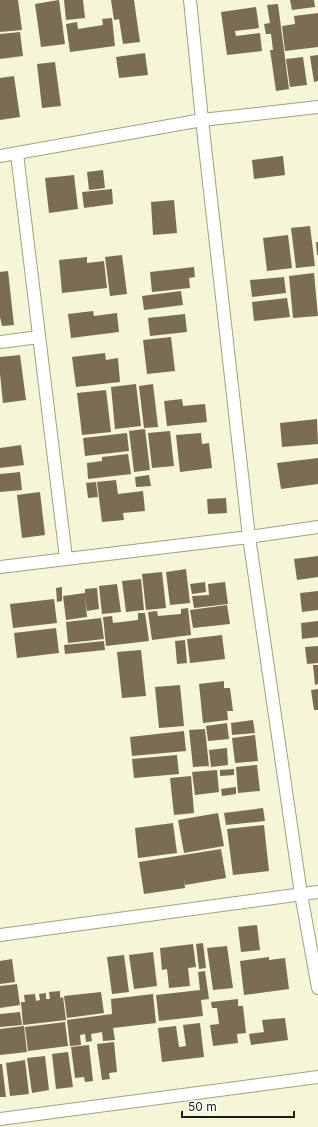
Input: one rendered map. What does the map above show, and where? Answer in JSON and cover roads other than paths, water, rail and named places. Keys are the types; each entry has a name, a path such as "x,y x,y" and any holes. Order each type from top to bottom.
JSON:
{"street":[{"path":"190,0 249,537 301,894 318,988"},
{"path":"0,156 202,120 318,107"},
{"path":"17,154 66,558"},
{"path":"0,342 39,337"},
{"path":"0,567 249,537 318,527"},
{"path":"0,935 318,892"},
{"path":"0,1119 318,1077"}]}
